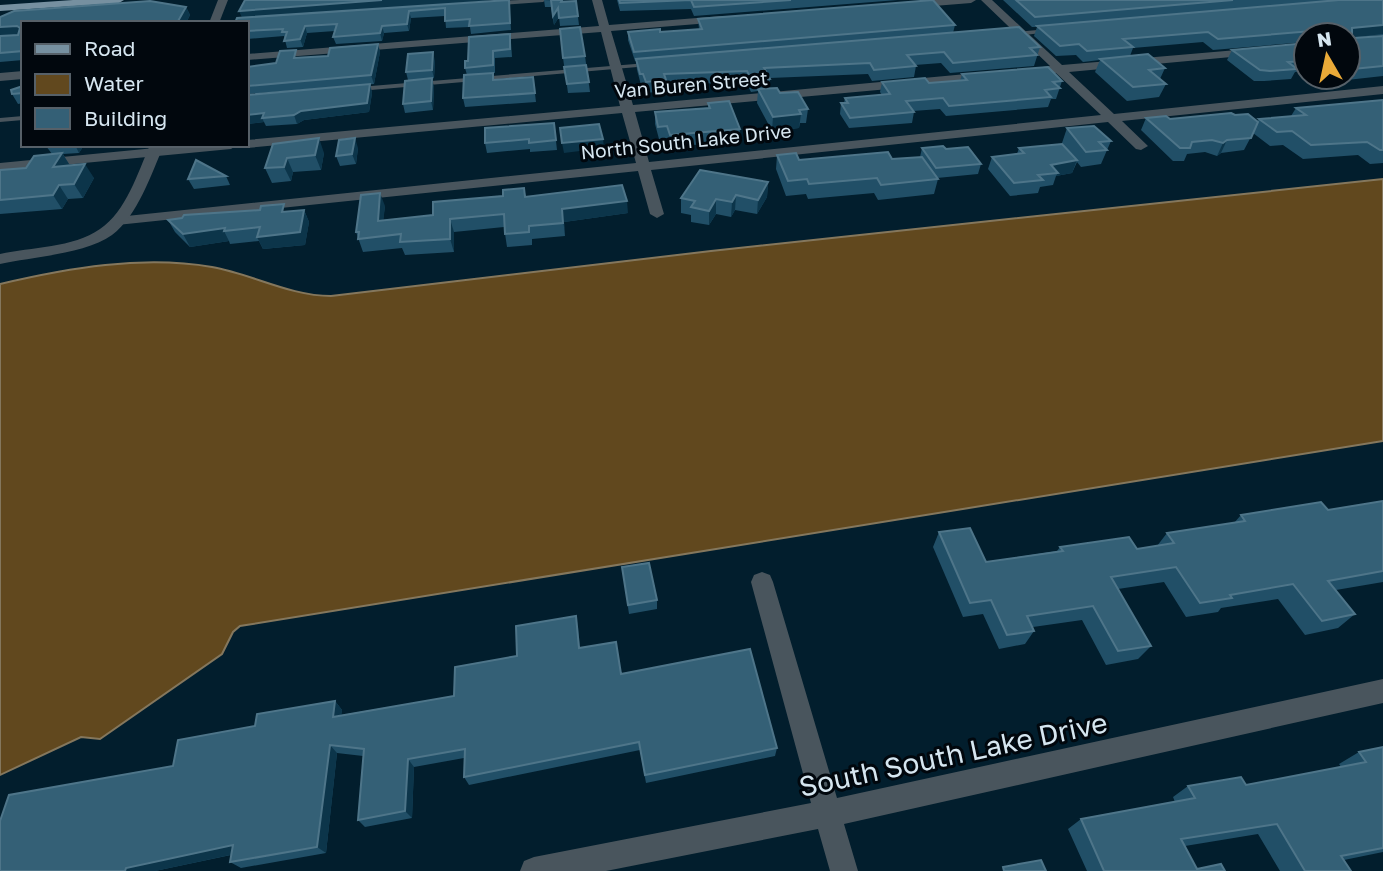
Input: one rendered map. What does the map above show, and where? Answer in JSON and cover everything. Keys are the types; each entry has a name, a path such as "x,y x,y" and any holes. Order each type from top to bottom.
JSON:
{"main road":[{"path":"0,1 13,0"},
{"path":"0,8 119,0"}],"street":[{"path":"215,21 223,0"},
{"path":"597,0 657,214"},
{"path":"903,5 971,0"},
{"path":"986,0 1141,146"},
{"path":"248,57 741,18"},
{"name":"Van Buren Street","path":"248,144 1292,48"},
{"path":"0,77 21,75"},
{"name":"North South Lake Drive","path":"0,259 84,240 105,233 117,221 1383,90"},
{"path":"0,167 194,147"},
{"path":"117,221 156,149"},
{"path":"762,582 844,871"},
{"name":"South South Lake Drive","path":"534,871 827,814 1383,691"}],"lane":[{"path":"489,4 543,0"},
{"path":"1007,34 1062,29"},
{"path":"356,90 657,64"},
{"path":"0,120 21,118"}],"water":[{"path":"1383,179 1383,441 240,626 233,632 222,654 100,739 81,737 0,775 0,284 79,268 159,262 212,267 286,289 331,296 711,251"}],"building":[{"path":"245,0 382,0 239,11"},
{"path":"509,0 510,23 469,26 470,19 445,21 445,8 409,11 407,24 382,26 380,33 333,37 337,24 305,26 300,39 284,41 287,32 282,32 283,29 248,31 248,21 236,21 237,18"},
{"path":"551,0 576,1 578,16 559,18 558,8 553,16"},
{"path":"619,0 691,0 620,3"},
{"path":"691,0 791,0 694,7"},
{"path":"933,0 955,25 634,52 628,32 702,29 698,19"},
{"path":"1016,0 1233,0 1035,17"},
{"path":"1339,0 1383,0 1383,25 1362,27 1362,21 1292,21 1292,33 1218,39 1208,32 1123,39 1133,47 1087,51 1079,44 1060,46 1037,26"},
{"path":"150,1 186,7 178,21 21,21 21,51 0,53 0,36 18,35 20,28 0,27 0,17 14,11"},
{"path":"580,27 585,56 563,58 560,29"},
{"path":"1019,27 1040,47 1030,48 1037,55 953,63 944,52 907,55 916,66 874,70 870,63 764,68 770,79 752,81 747,71 664,74 666,80 646,82 643,74 640,74 636,59"},
{"path":"510,34 510,49 493,51 493,65 465,68 469,37"},
{"path":"1383,36 1383,66 1362,68 1362,37"},
{"path":"378,44 371,75 248,86 248,67 276,63 280,51 296,50 294,58 328,56 330,48"},
{"path":"1292,44 1292,62 1288,62 1292,69 1260,70 1232,50"},
{"path":"433,52 432,70 406,72 408,54"},
{"path":"1148,54 1165,68 1149,70 1166,84 1133,87 1100,59"},
{"path":"586,65 589,82 567,84 564,67"},
{"path":"1048,67 1062,81 1053,82 1060,88 1045,90 1051,97 949,106 943,98 906,101 914,112 850,118 841,103 848,103 845,98 890,94 882,82 925,78 929,83 967,80 962,74"},
{"path":"493,73 493,80 533,77 535,93 463,98 464,75"},
{"path":"432,78 431,101 403,104 405,81"},
{"path":"370,84 367,103 262,118 264,113 248,115 248,95"},
{"path":"21,87 21,93 12,94 11,90"},
{"path":"777,88 780,93 798,92 808,109 799,110 801,114 773,117 758,89"},
{"path":"1383,100 1383,150 1367,142 1311,145 1292,131 1277,132 1259,119 1306,115 1296,108"},
{"path":"729,101 740,129 670,135 667,126 658,127 655,112 710,108 708,103"},
{"path":"1248,114 1258,122 1251,138 1227,140 1223,143 1212,140 1192,142 1190,148 1180,148 1146,118 1166,116 1170,119"},
{"path":"554,123 556,140 529,143 529,139 485,143 485,128"},
{"path":"599,124 603,139 562,143 560,128"},
{"path":"1094,126 1111,141 1099,142 1107,150 1086,152 1067,128"},
{"path":"319,138 315,155 287,158 284,167 265,168 273,144"},
{"path":"355,138 352,154 336,156 339,140"},
{"path":"1062,144 1077,160 1051,165 1058,173 1038,175 1043,180 1014,183 992,157 1024,153 1019,148"},
{"path":"943,146 946,149 968,147 981,164 936,168 922,148"},
{"path":"888,152 892,159 922,157 938,179 881,185 877,178 809,184 807,179 788,181 777,155 796,153 799,160"},
{"path":"62,153 53,167 85,164 74,184 59,185 53,195 0,200 0,170 26,168 34,156"},
{"path":"196,160 226,176 188,179"},
{"path":"700,170 768,182 758,200 736,195 732,202 716,199 709,211 691,207 695,201 681,198"},
{"path":"622,185 627,201 562,209 563,223 529,226 529,232 505,234 504,214 450,219 450,239 400,242 401,234 358,239 359,232 356,232 361,195 380,193 378,221 433,215 433,202 503,196 503,190 524,188 525,197"},
{"path":"284,204 282,212 304,210 300,232 257,237 260,227 224,231 225,228 183,234 168,220 182,218 184,215 260,210 261,206"},
{"path":"1383,501 1383,571 1328,581 1355,614 1322,621 1293,584 1200,603 1176,567 1111,577 1151,646 1118,651 1093,606 1027,616 1034,631 1007,635 991,600 970,603 939,532 970,528 986,562 1063,551 1060,547 1129,537 1137,549 1174,543 1167,533 1245,521 1241,515 1321,502 1328,510"},
{"path":"649,563 657,600 628,605 622,567"},
{"path":"576,616 579,648 616,642 621,674 750,649 777,748 645,775 639,742 464,777 465,749 408,759 405,811 358,820 364,749 330,745 317,847 230,862 233,845 126,868 125,871 0,871 0,821 9,795 173,766 178,740 255,726 257,714 335,701 333,717 454,696 455,667 517,656 516,626"},
{"path":"1383,747 1383,848 1341,856 1351,871 1305,871 1277,824 1181,839 1197,869 1221,864 1225,871 1104,871 1081,819 1195,798 1188,786 1241,777 1246,785 1366,762 1359,752"},
{"path":"1041,860 1046,871 1004,871 1003,867"}]}
